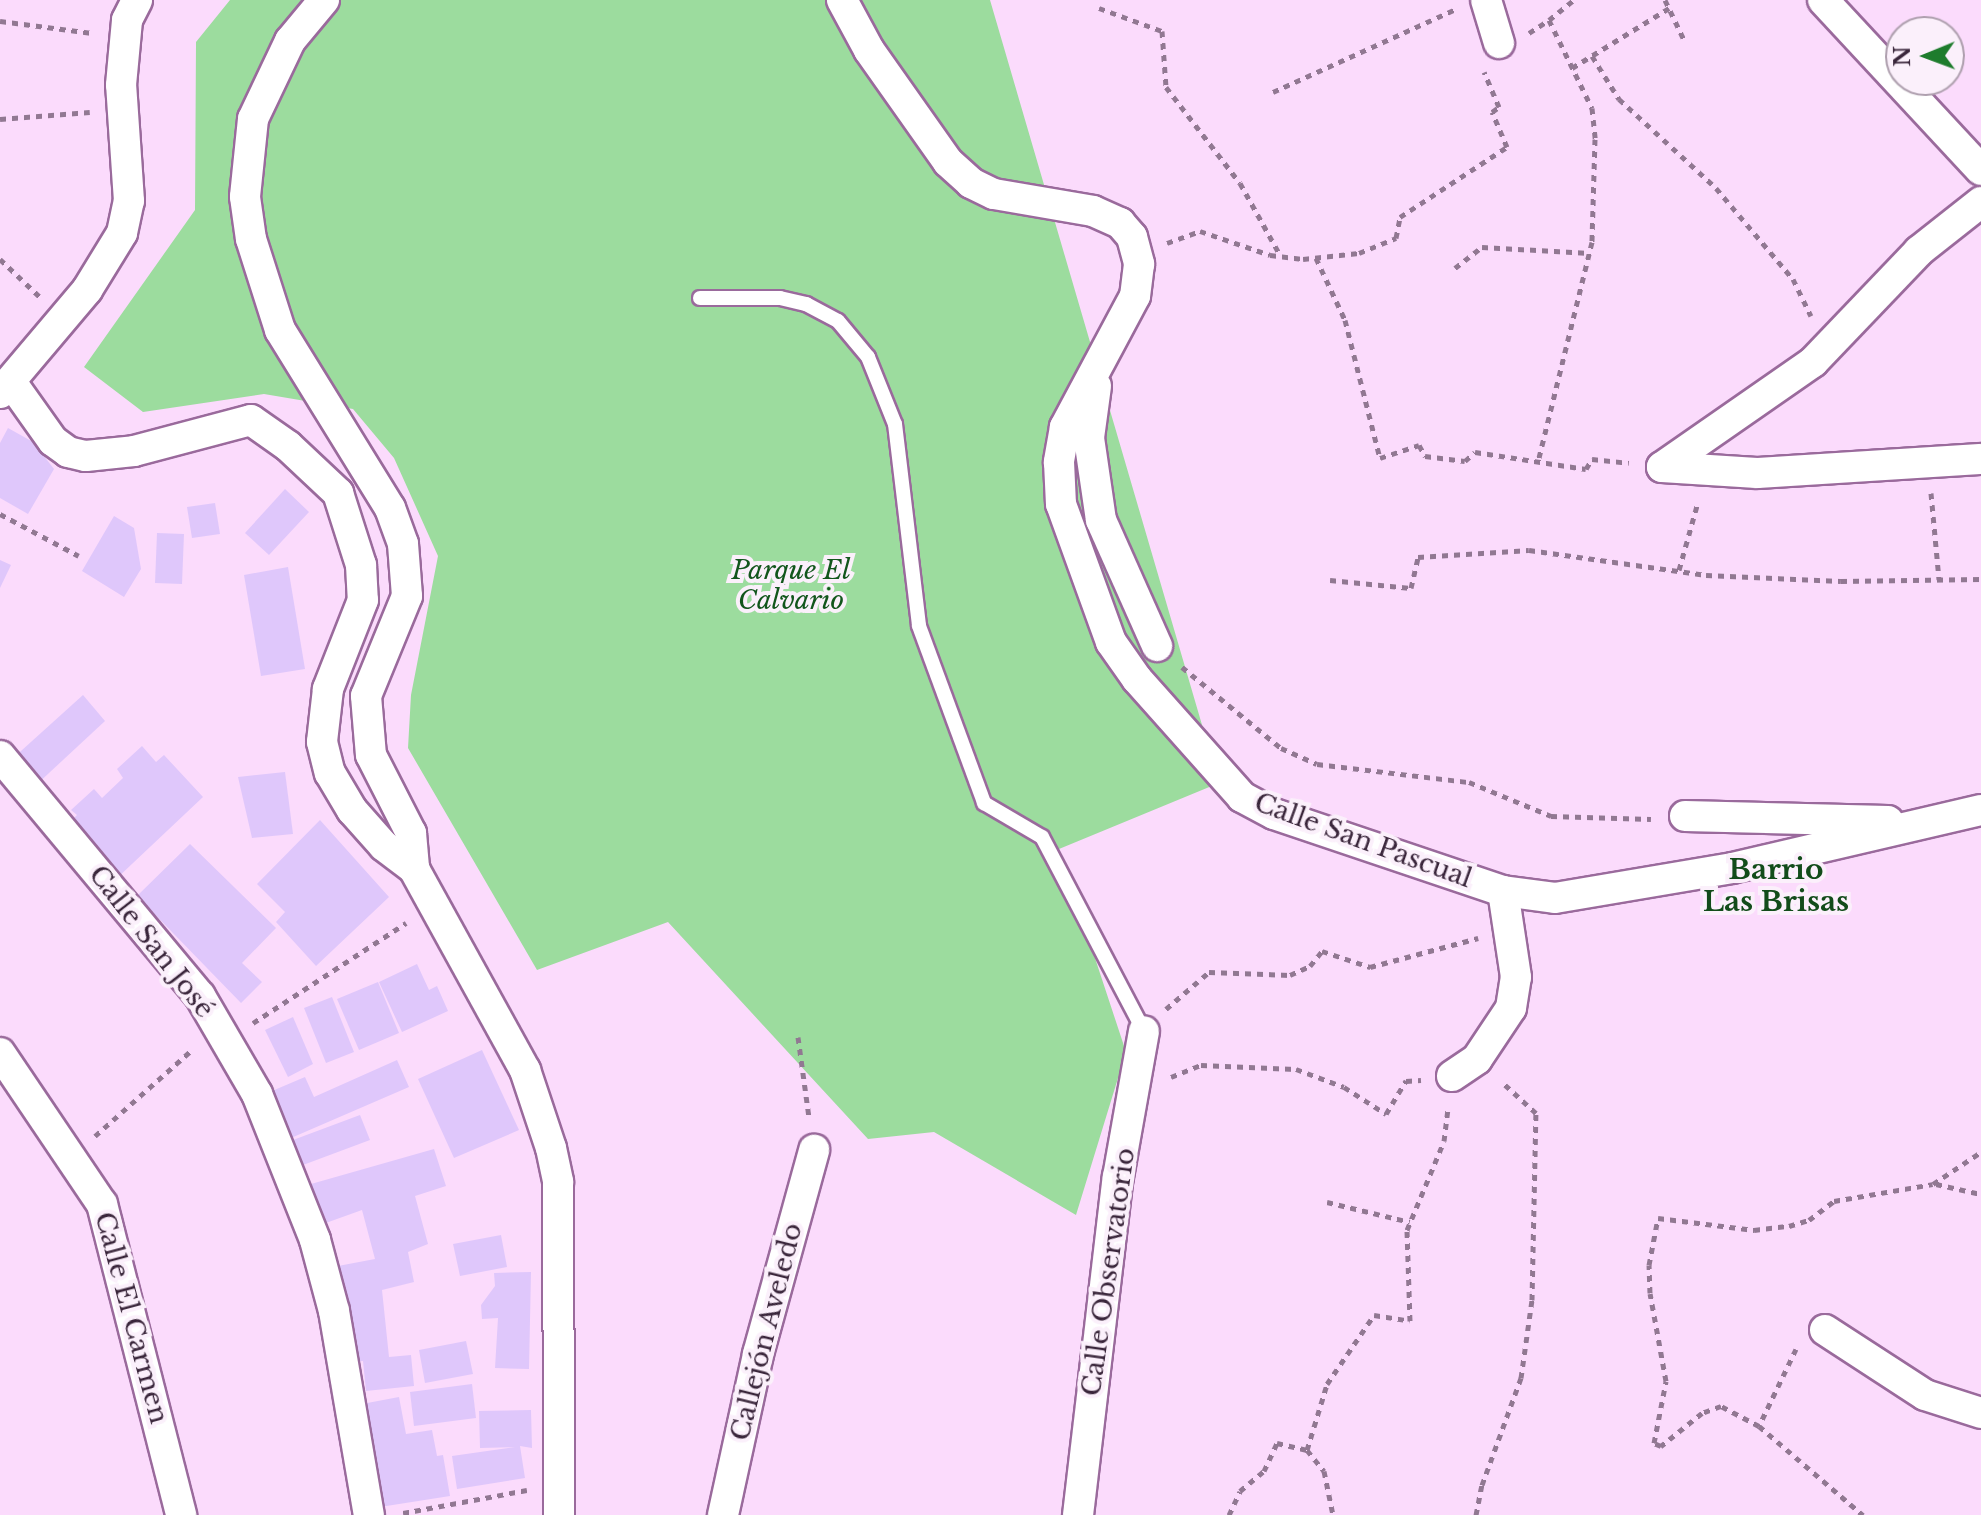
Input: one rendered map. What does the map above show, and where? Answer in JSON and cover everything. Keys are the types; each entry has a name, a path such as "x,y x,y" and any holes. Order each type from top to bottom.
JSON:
{"street":[{"path":"137,0 125,38 123,108 129,201 122,233 64,319 6,388 53,441 68,452 105,455 134,451 251,420 288,446 338,493 361,565 363,600 328,689 322,742 330,773 352,810 384,846 414,869 525,1070 551,1148 558,1182 559,1515"},
{"path":"324,0 290,41 269,78 253,119 245,197 260,278 280,330 390,508 403,544 407,596 369,684 365,727 371,755 411,833 414,869"},
{"path":"842,0 869,50 948,162 971,183 994,194 1093,211 1120,223 1136,251"},
{"path":"1823,0 1981,170"},
{"path":"1475,3 1499,43"},
{"path":"1662,467 1813,362 1919,251 1981,202"},
{"name":"Calle San Pascual","path":"1136,251 1135,296 1101,366 1065,427 1059,462 1061,504 1111,642 1137,679 1242,797 1274,814 1503,891 1555,898 1732,868 1981,810"},
{"path":"1101,366 1091,409 1091,473 1101,520 1157,646"},
{"path":"1662,467 1757,473 1981,459"},
{"name":"Calle San José","path":"0,756 200,996 280,1143 315,1240 334,1311 369,1515"},
{"path":"1685,816 1918,823"},
{"path":"1452,1076 1477,1059 1511,1008 1516,977 1503,891"},
{"name":"Calle Observatorio","path":"1078,1515 1118,1177 1144,1031"},
{"name":"Calle El Carmen","path":"0,1053 73,1156 107,1219 181,1515"},
{"name":"Callejón Aveledo","path":"723,1515 758,1354 814,1150"},
{"path":"1825,1330 1925,1395 1981,1413"}],"lane":[{"path":"700,298 780,298 806,304 838,321 868,357 895,424 919,626 984,803 1042,837 1144,1031"}],"path":[{"path":"1136,251 1200,231 1281,256 1316,258 1359,253 1396,238 1400,217 1507,147 1492,112 1499,107 1484,74 1499,43 1514,42 1574,0"},
{"path":"1665,0 1685,42"},
{"path":"1273,92 1475,3"},
{"path":"1099,8 1162,31 1166,87 1240,183 1281,256"},
{"path":"1572,68 1669,8"},
{"path":"1538,462 1590,253 1594,123 1592,108 1549,20"},
{"path":"0,21 125,38"},
{"path":"1592,56 1619,99 1716,188 1793,279 1826,346"},
{"path":"0,119 123,108"},
{"path":"1455,268 1482,247 1590,253"},
{"path":"1316,258 1345,320 1380,458 1419,445 1425,456 1465,461 1475,452 1586,469 1592,459 1662,467"},
{"path":"0,259 64,319"},
{"path":"1928,464 1939,580"},
{"path":"1679,570 1706,470"},
{"path":"0,514 79,556"},
{"path":"1330,580 1411,588 1418,557 1529,550 1679,570 1841,581 1981,579"},
{"path":"1157,646 1281,748 1317,764 1469,782 1551,816 1579,820 1685,816"},
{"path":"251,1025 409,921"},
{"path":"1144,1031 1193,981 1209,972 1290,975 1310,966 1322,951 1370,967 1510,929"},
{"path":"73,1156 218,1026"},
{"path":"798,1037 814,1150"},
{"path":"1476,1515 1528,1343 1536,1113 1477,1059"},
{"path":"1134,1090 1201,1065 1296,1069 1344,1087 1386,1114 1406,1081 1452,1076 1444,1141 1410,1222 1410,1321 1374,1315 1327,1384 1307,1450"},
{"path":"1933,1184 1981,1152"},
{"path":"1863,1515 1759,1426 1721,1406 1702,1413 1661,1446 1654,1443 1666,1381 1650,1293 1658,1218 1754,1230 1789,1226 1834,1201 1933,1184 1981,1194"},
{"path":"1327,1202 1410,1222"},
{"path":"1759,1426 1802,1336 1825,1330"},
{"path":"1229,1515 1240,1491 1264,1471 1277,1443 1307,1450 1324,1471 1333,1515"},
{"path":"390,1515 557,1484"}],"green space":[{"name":"Parque El Calvario","path":"230,0 990,0 1219,783 1059,849 1126,1052 1076,1215 934,1132 868,1139 668,922 537,970 408,748 411,695 438,556 394,458 353,409 264,394 143,412 84,367 195,210 196,42"}],"building":[{"path":"8,428 33,442 54,469 28,514 0,498 0,443"},
{"path":"285,489 309,512 269,555 245,533"},
{"path":"215,503 220,534 192,538 187,507"},
{"path":"114,516 134,528 141,569 124,597 82,571"},
{"path":"157,533 184,534 182,584 155,583"},
{"path":"0,560 11,565 0,588"},
{"path":"288,567 305,669 261,676 244,575"},
{"path":"83,695 105,721 35,786 11,760"},
{"path":"142,746 156,762 164,755 203,797 115,880 66,826 77,815 71,810 94,789 102,798 123,778 117,769"},
{"path":"285,772 293,834 252,838 238,777"},
{"path":"320,820 389,897 316,966 276,922 285,912 257,884"},
{"path":"190,844 276,928 242,963 262,982 241,1003 137,896"},
{"path":"417,964 429,990 437,986 448,1011 402,1032 379,982"},
{"path":"378,982 399,1033 359,1050 337,999"},
{"path":"332,997 354,1052 326,1063 304,1008"},
{"path":"293,1017 313,1064 288,1077 265,1030"},
{"path":"482,1050 519,1130 454,1158 418,1079"},
{"path":"397,1060 409,1087 291,1138 272,1091 305,1077 314,1097"},
{"path":"360,1115 370,1140 303,1165 293,1140"},
{"path":"434,1149 446,1186 415,1196 428,1244 408,1252 414,1282 382,1290 389,1357 411,1355 414,1386 366,1391 363,1361 349,1362 338,1266 375,1259 362,1210 323,1224 311,1184"},
{"path":"501,1235 507,1267 460,1276 453,1244"},
{"path":"531,1272 529,1369 495,1368 498,1318 482,1319 481,1305 495,1286 494,1273"},
{"path":"466,1341 473,1374 425,1383 419,1350"},
{"path":"472,1384 476,1418 414,1426 410,1392"},
{"path":"399,1397 406,1434 432,1430 437,1456 443,1455 450,1496 380,1507 362,1404"},
{"path":"531,1410 532,1448 520,1446 525,1478 457,1489 452,1456 515,1447 480,1448 479,1411"}],"district":[{"name":"Barrio Las Brisas","path":"1776,886"}]}
